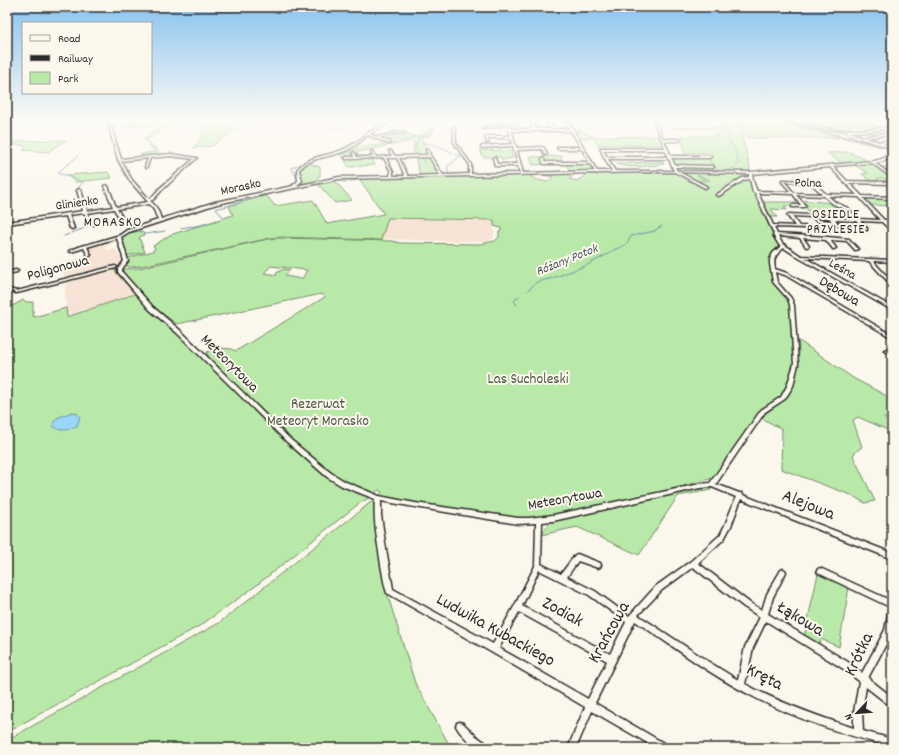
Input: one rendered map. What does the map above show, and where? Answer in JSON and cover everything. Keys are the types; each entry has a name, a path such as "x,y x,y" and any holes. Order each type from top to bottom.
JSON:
{"street":[{"path":"117,155 131,180 156,210 160,220"},
{"path":"119,160 168,155"},
{"path":"149,202 196,158 172,155"},
{"path":"295,187 300,181 298,170 303,165 325,155"},
{"path":"346,158 430,155"},
{"path":"464,155 470,164 470,175"},
{"path":"517,155 522,174"},
{"path":"587,155 597,173"},
{"path":"604,155 614,172"},
{"path":"669,155 676,172 705,187"},
{"name":"Morasko","path":"71,250 120,236 131,230 160,220 216,203 339,178 614,172 750,173 873,162 883,160 890,155"},
{"path":"605,158 710,157"},
{"path":"146,167 149,158"},
{"path":"385,158 392,172 392,177"},
{"path":"398,158 407,177"},
{"path":"431,158 442,176"},
{"path":"494,158 496,165 520,165"},
{"path":"543,159 544,163 592,163"},
{"path":"873,162 892,177"},
{"path":"674,166 712,166 718,173"},
{"path":"831,166 892,230"},
{"path":"712,485 763,411 783,398 790,386 796,364 792,305 790,299 775,282 773,270 772,259 778,250 783,247 778,242 755,192 750,178 750,173"},
{"path":"718,195 743,179 750,178"},
{"path":"771,226 866,229 847,209 834,203 812,182 783,181 804,206 793,206"},
{"path":"847,182 892,183"},
{"path":"106,186 121,218"},
{"path":"79,190 90,222 94,224"},
{"name":"Polna","path":"755,192 892,198"},
{"name":"Glinienko","path":"7,223 149,202"},
{"path":"67,215 72,228"},
{"path":"798,227 789,215 830,217 834,219 892,221"},
{"path":"813,216 818,221 835,222 834,219"},
{"path":"827,222 831,227"},
{"path":"775,235 848,240 856,249"},
{"path":"115,267 120,269 126,260 120,241 120,236"},
{"path":"800,237 807,246"},
{"path":"827,238 834,248"},
{"path":"85,246 88,255"},
{"name":"Leśna","path":"783,247 892,309"},
{"path":"800,258 892,261"},
{"path":"870,260 892,284"},
{"name":"Poligonowa","path":"7,289 16,292 124,264"},
{"name":"Meteorytowa","path":"120,269 120,272 151,308 178,332 299,450 339,482 362,493 378,498 428,508 518,520 539,520 700,486 712,485"},
{"name":"Dębowa","path":"773,270 786,274 892,337"},
{"path":"7,273 16,271"},
{"path":"886,351 892,349"},
{"name":"Alejowa","path":"712,485 892,556"},
{"name":"Krańcowa","path":"572,748 590,705 632,618 658,588 693,563 722,537 740,495"},
{"name":"Ludwika Kubackiego","path":"378,498 378,508 390,591 494,649 664,748"},
{"path":"494,649 518,607 538,566 539,520"},
{"path":"562,578 578,557 598,566"},
{"name":"Łąkowa","path":"693,563 734,596 864,678 892,702"},
{"name":"Kręta","path":"538,566 597,596 741,685 793,711 859,734 892,743"},
{"path":"820,571 892,605"},
{"path":"741,685 749,648 764,616 770,596 783,572"},
{"name":"Zodiak","path":"518,607 612,659"},
{"name":"Krótka","path":"859,734 858,712 864,678 889,631 892,614"},
{"path":"460,726 473,739 486,748"}],"shaded area":[{"path":"388,218 494,220 494,236 493,239 487,242 381,239"},
{"path":"116,238 117,242 104,246 108,250 115,249 123,263 65,278 59,265 90,255 89,246"},
{"path":"114,269 136,294 66,317 65,281"}],"green space":[{"path":"141,155 160,155 142,157"},
{"path":"342,155 358,155 358,157 372,158 375,165 349,167"},
{"path":"415,155 429,155 439,175 420,175"},
{"path":"482,155 512,155 513,158 502,160 501,157 483,157"},
{"path":"712,155 747,155 750,168 749,172 718,171 713,163"},
{"path":"830,155 856,155 868,161 843,164"},
{"path":"561,156 563,163 533,165 530,157"},
{"path":"709,157 712,166 708,167 713,168 715,171 679,171 671,158"},
{"path":"663,162 664,164 653,166 625,166 616,163"},
{"path":"308,163 320,167 320,176 318,177 317,181 296,186 301,181 300,169"},
{"path":"873,163 881,167 892,167 892,179 877,178 881,183 872,182 862,174 868,173 853,164"},
{"path":"566,164 589,164 593,171 570,172"},
{"path":"108,172 112,178 76,182 66,175"},
{"path":"676,173 702,187 703,186 697,182 710,180 697,175 705,179 695,181 678,173 749,174 748,177 735,180 737,182 717,195 719,196 745,179 749,179 779,245 770,258 770,267 774,284 787,298 790,304 794,362 788,386 782,397 758,416 714,478 656,493 540,518 517,518 383,497 379,496 382,492 379,490 361,502 253,588 201,625 7,732 7,309 23,300 33,302 34,317 66,308 67,317 135,294 114,270 139,268 268,239 283,238 392,241 400,243 480,244 495,241 499,237 499,232 501,231 501,228 494,226 494,220 388,218 381,240 276,237 141,266 129,267 125,265 128,258 153,251 155,248 153,246 170,235 233,215 229,206 264,196 267,196 275,206 313,200 327,224 384,214 360,180 342,182 339,179 528,175 538,180 547,182 553,177 543,175 575,174 569,179 577,181 587,174","holes":["271,266 307,270 302,279 285,276 290,270 283,269 275,274 277,275 264,273","322,294 325,297 236,351 225,348 218,349 207,352 208,356 160,312 177,324"]},
{"path":"334,180 352,200 335,203 317,183"},
{"path":"863,198 891,199 892,206 870,205"},
{"path":"801,200 832,203 848,212 808,211"},
{"path":"763,202 799,202 802,206 784,206 787,210 771,209 777,217 771,217"},
{"path":"140,231 145,234 139,238 145,252 126,256 121,236 127,232"},
{"path":"798,340 853,378 885,395 892,403 892,417 884,418 892,427 892,432 858,417 853,420 862,447 855,452 853,456 875,501 865,503 851,495 781,469 782,429 761,418 782,401 789,393 797,370 799,354"},
{"path":"710,487 711,490 678,496 639,555 577,527 541,535 550,522"},
{"path":"371,502 374,503 379,532 386,590 415,683 451,748 7,748 7,740 219,623"},
{"path":"818,574 849,587 839,647 821,639 818,646 804,637"}],"water":[{"path":"72,412 77,413 80,417 77,426 65,430 59,430 54,427 53,423 57,418"}],"waterway":[{"path":"327,156 332,155"},
{"path":"448,173 448,166 460,156 458,155"},
{"name":"Różany Potok","path":"727,172 739,164 736,155"},
{"path":"78,156 58,172 59,174 69,176 83,182 76,191 83,212"},
{"path":"421,157 425,165"},
{"path":"298,180 291,168 315,158"},
{"path":"181,228 219,221 224,218 216,209 263,196"},
{"path":"71,233 85,228 89,224 84,214"},
{"name":"Różany Potok","path":"655,230 662,226"},
{"path":"146,234 165,231"},
{"name":"Różany Potok","path":"612,251 627,244 631,236 655,231"},
{"path":"64,236 69,234"},
{"name":"Różany Potok","path":"527,291 537,282 553,278 585,266 610,253"},
{"path":"7,257 11,256"},
{"name":"Różany Potok","path":"517,305 514,301 519,296"}],"district":[{"name":"OSIEDLE PRZYLESIE","path":"836,222"},
{"name":"MORASKO","path":"113,223"}],"park label":[{"name":"Las Sucholeski","path":"528,380"},
{"name":"Rezerwat Meteoryt Morasko","path":"318,414"}]}
